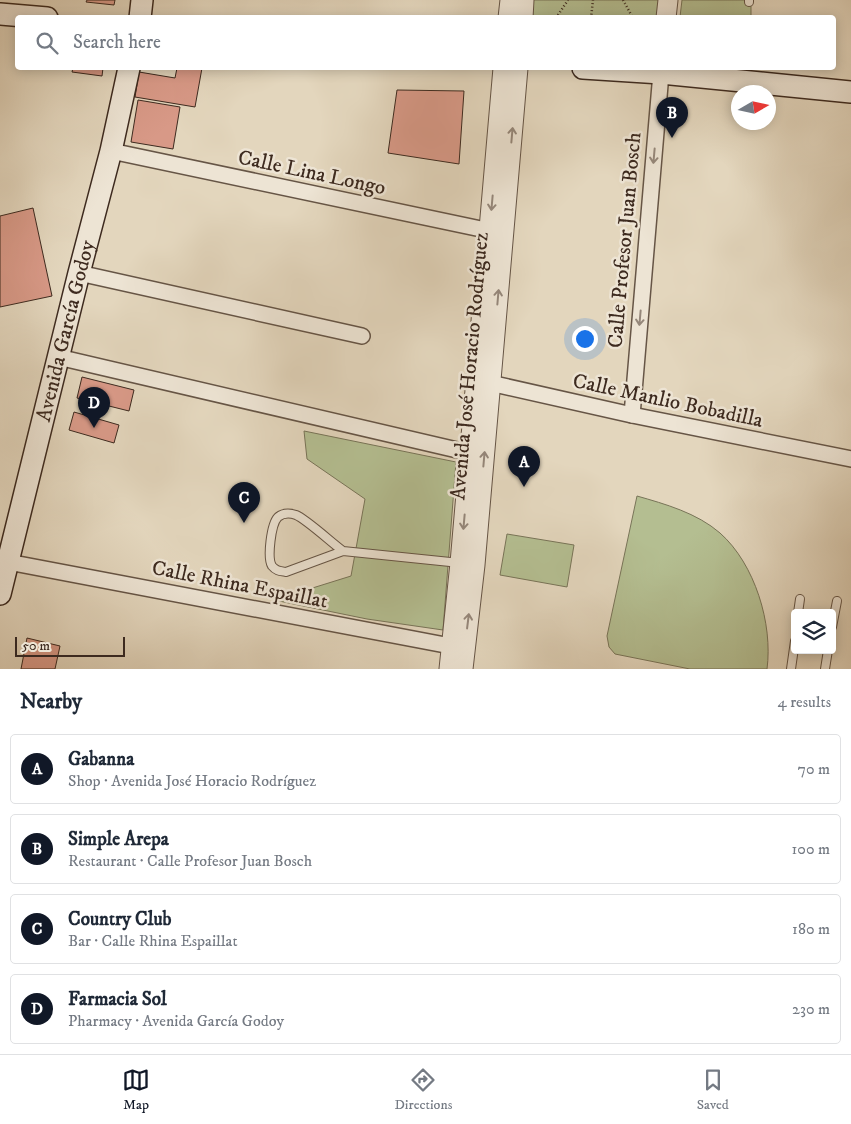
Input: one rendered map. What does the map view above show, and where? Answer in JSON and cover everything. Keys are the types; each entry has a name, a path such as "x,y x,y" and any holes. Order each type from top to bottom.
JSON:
{"main road":[{"path":"140,15 142,0"},
{"path":"0,14 15,15"},
{"name":"Avenida García Godoy","path":"0,594 111,151 129,70"},
{"path":"661,70 851,92"}],"street":[{"path":"508,15 510,0"},
{"path":"522,15 524,0"},
{"path":"666,15 668,0"},
{"name":"Avenida José Horacio Rodríguez","path":"497,233 503,70"},
{"name":"Avenida José Horacio Rodríguez","path":"449,669 458,647 475,565 484,382 497,233 518,70"},
{"name":"Calle Profesor Juan Bosch","path":"632,415 661,70"},
{"name":"Calle Lina Longo","path":"111,151 497,233"},
{"path":"79,273 362,336"},
{"path":"58,357 470,452"},
{"name":"Avenida José Horacio Rodríguez","path":"463,669 458,647 460,563 470,452 484,382"},
{"name":"Calle Manlio Bobadilla","path":"484,382 632,415 851,459"},
{"name":"Calle Rhina Espaillat","path":"8,562 458,647"}],"lane":[{"path":"342,551 297,515 285,513 277,518 274,524 269,553 271,564 276,570 286,572 342,551 460,563"},
{"path":"799,609 800,599"},
{"path":"835,609 837,601"},
{"path":"791,669 793,654"},
{"path":"825,669 827,654"}],"path":[{"path":"558,15 568,0"},
{"path":"591,15 593,0"},
{"path":"623,0 631,15"}],"green space":[{"path":"519,0 661,0 659,15 518,15"},
{"path":"682,0 751,0 751,15 680,15"},
{"path":"304,431 456,462 443,630 367,619 274,600 351,576 365,499 307,459"},
{"path":"637,496 670,506 701,520 720,533 732,546 743,561 759,596 767,633 767,669 690,669 615,654 609,647 607,636"},
{"path":"507,534 574,545 567,587 500,575"}],"building":[{"path":"87,0 115,0 114,5 86,2"},
{"path":"72,70 103,70 102,76 72,72"},
{"path":"177,70 202,70 195,107 135,97 139,72 175,78"},
{"path":"397,90 464,91 459,164 388,153"},
{"path":"138,100 180,107 173,149 131,142"},
{"path":"33,208 52,296 0,307 0,216"},
{"path":"82,377 134,390 129,411 77,398"},
{"path":"74,412 119,425 114,443 69,430"},
{"path":"27,638 60,646 55,669 21,669"}],"place":[{"name":"Simple Arepa","path":"672,138"},
{"name":"Farmacia Sol","path":"94,428"},
{"name":"Gabanna","path":"524,487"},
{"name":"Country Club","path":"244,523"}]}
